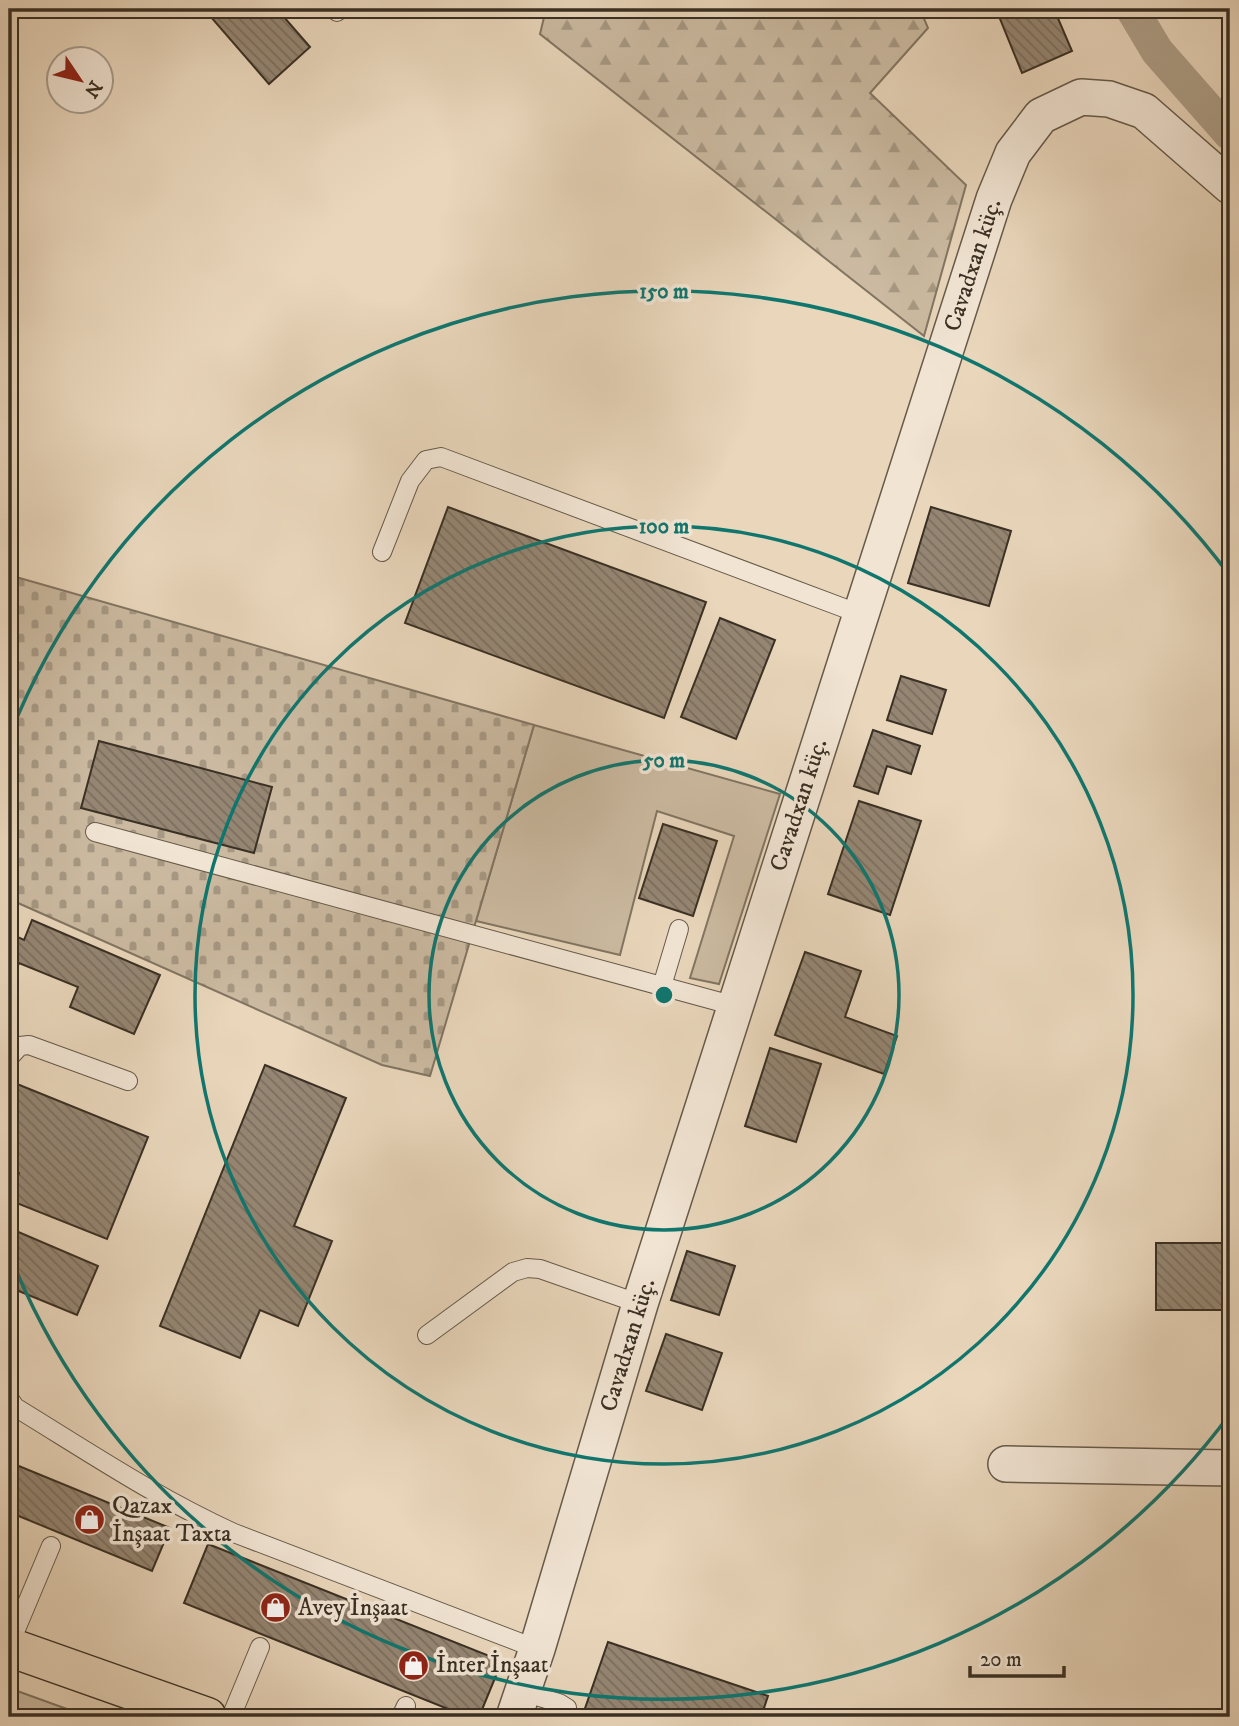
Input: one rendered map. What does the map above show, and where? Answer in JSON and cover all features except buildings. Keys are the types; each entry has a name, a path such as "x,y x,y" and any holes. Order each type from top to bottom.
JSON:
{"main road":[{"path":"9,1647 207,1717"}],"street":[{"name":"Cavadxan küç.","path":"518,1705 640,1304 860,614 994,199 1013,153 1041,116 1080,97 1109,99 1144,111 1230,186"},
{"path":"1006,1464 1230,1468"}],"lane":[{"path":"382,552 410,481 426,460 441,457 860,614"},
{"path":"95,832 735,1006"},
{"path":"662,986 679,929"},
{"path":"9,1058 20,1046 29,1045 128,1081"},
{"path":"427,1335 513,1272 527,1268 540,1269 640,1304"},
{"path":"9,1398 15,1407 145,1488 196,1516 537,1649"},
{"path":"9,1647 51,1546"},
{"path":"232,1717 260,1647"},
{"path":"518,1705 559,1703 567,1708 566,1717"}],"green space":[{"path":"546,9 920,9 928,28 870,93 966,185 924,336 540,34"},
{"path":"9,575 534,725 430,1076 382,1065 9,899"},
{"path":"534,725 780,794 719,984 690,978 734,836 657,811 620,955 476,921"},
{"path":"9,1688 89,1717 9,1717"}],"waterway":[{"path":"1132,9 1157,51 1230,134"}],"place":[{"name":"Qazax İnşaat Taxta","path":"89,1520"},
{"name":"Avey İnşaat","path":"275,1608"},
{"name":"İnter İnşaat","path":"413,1665"}]}
